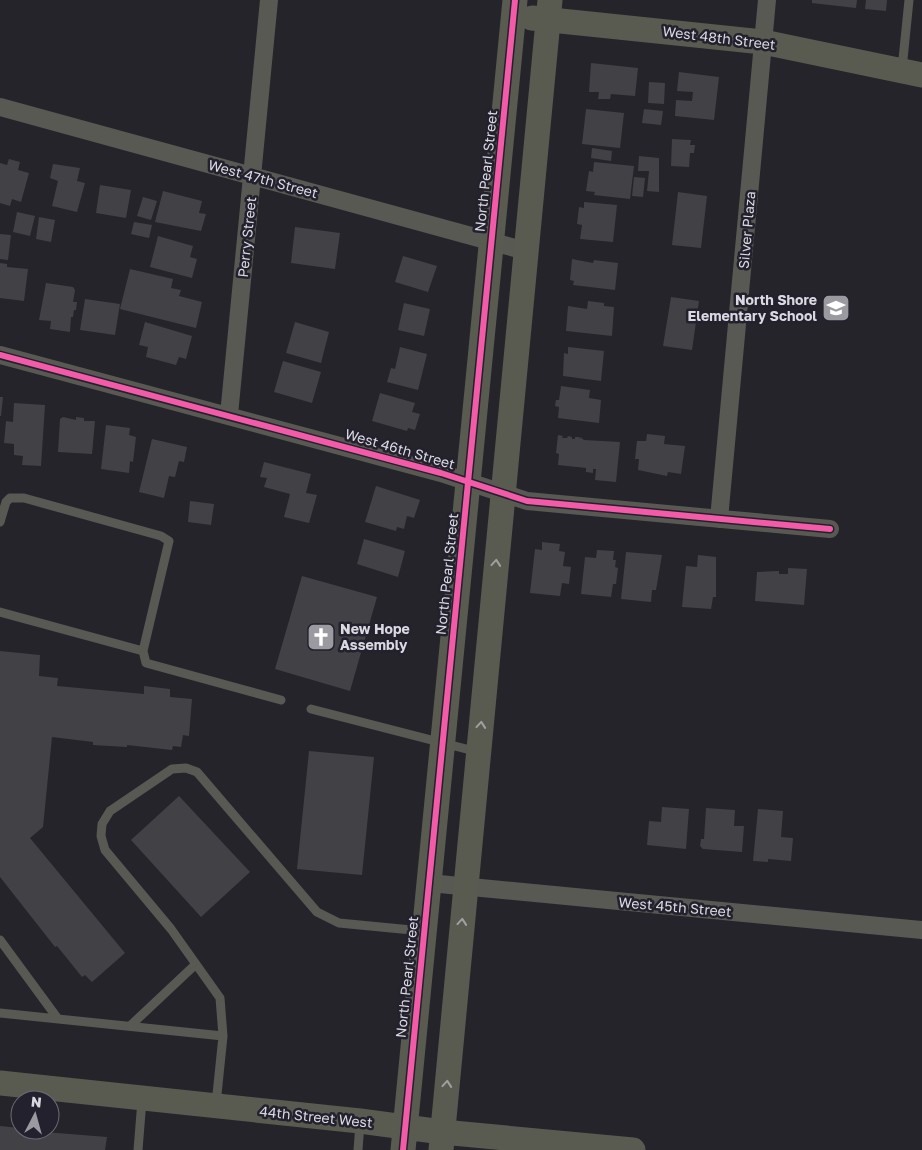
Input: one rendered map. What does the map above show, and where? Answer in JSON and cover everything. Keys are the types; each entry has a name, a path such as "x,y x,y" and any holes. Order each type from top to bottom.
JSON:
{"street":[{"name":"Perry Street","path":"229,415 269,0"},
{"name":"Silver Plaza","path":"719,519 767,0"},
{"name":"West 48th Street","path":"514,8 549,10 763,42 912,73"},
{"name":"North Pearl Street","path":"404,1139 514,8"},
{"path":"442,1141 549,10"},
{"name":"West 47th Street","path":"0,107 526,250"},
{"name":"West 46th Street","path":"0,355 229,415 468,482 527,501 830,528"},
{"name":"West 45th Street","path":"429,883 922,930"},
{"name":"44th Street West","path":"0,1083 142,1100 360,1121 404,1139 632,1150"}],"lane":[{"path":"909,0 912,73"},
{"path":"0,522 6,502 10,498 24,498 161,536 169,541 143,651 146,664 281,700"},
{"path":"0,612 143,651"},
{"path":"311,709 443,745 478,752"},
{"path":"216,1107 223,1036 220,998 171,929 105,850 101,836 102,824 110,811 172,768 186,768 198,772 317,912 339,923 424,931"},
{"path":"0,940 58,1019"},
{"path":"130,1026 196,964"},
{"path":"0,1013 223,1036"},
{"path":"138,1150 142,1100"},
{"path":"358,1150 360,1121"}],"building":[{"path":"812,0 857,0 856,8 812,3"},
{"path":"866,0 887,0 886,11 865,9"},
{"path":"591,63 638,68 635,96 611,94 610,99 598,99 599,92 589,92"},
{"path":"679,72 719,77 714,120 675,116 676,100 692,101 693,92 677,91"},
{"path":"649,82 665,83 664,104 648,103"},
{"path":"586,109 624,113 620,148 582,144"},
{"path":"644,109 663,111 661,125 642,123"},
{"path":"672,139 691,140 690,145 695,145 694,153 690,153 689,167 671,166"},
{"path":"592,148 612,151 611,161 591,158"},
{"path":"639,156 659,158 659,192 647,191 649,171 638,171"},
{"path":"9,159 20,162 18,170 29,173 21,202 12,199 10,206 0,203 0,163 7,165"},
{"path":"594,162 634,166 630,199 594,195 595,192 586,191 589,171 593,172"},
{"path":"53,164 80,168 77,181 85,183 77,212 52,206 58,181 50,178"},
{"path":"634,177 645,178 643,197 632,196"},
{"path":"100,185 131,190 126,218 96,213"},
{"path":"163,191 202,201 199,213 206,214 201,231 155,222"},
{"path":"678,192 707,196 701,248 672,245"},
{"path":"143,197 157,201 151,220 137,216"},
{"path":"584,202 617,205 613,242 580,239 582,225 577,224 579,207 584,208"},
{"path":"17,212 35,216 30,236 13,232"},
{"path":"39,217 55,220 51,242 36,239"},
{"path":"134,222 152,225 149,238 131,234"},
{"path":"295,227 340,233 335,269 291,263"},
{"path":"0,234 11,235 8,260 0,259"},
{"path":"158,236 193,246 190,257 197,259 192,278 150,267"},
{"path":"403,256 437,266 428,292 395,282"},
{"path":"572,259 593,263 594,260 618,263 615,290 573,285 574,281 570,280"},
{"path":"0,263 7,264 7,267 28,269 24,301 0,298"},
{"path":"130,269 173,279 171,288 181,290 179,296 202,302 196,328 120,309"},
{"path":"46,283 73,287 75,290 73,302 77,302 76,310 74,310 73,317 71,317 70,332 50,329 51,321 39,320"},
{"path":"671,297 699,301 692,350 663,346"},
{"path":"85,299 120,304 115,335 80,330"},
{"path":"588,301 604,303 604,306 614,307 612,336 566,331 568,306 587,309"},
{"path":"404,303 430,309 424,336 398,330"},
{"path":"145,322 192,336 186,359 179,357 176,365 146,357 148,347 139,345"},
{"path":"295,322 329,332 321,363 286,353"},
{"path":"400,347 427,354 418,390 387,382 391,368 395,369"},
{"path":"568,347 604,351 601,381 563,376 564,353 568,354"},
{"path":"283,361 321,372 312,403 274,392"},
{"path":"561,386 590,390 589,398 601,400 599,423 558,418 559,407 555,406 556,400 559,400"},
{"path":"380,393 415,403 412,412 420,414 415,430 408,428 407,431 372,421"},
{"path":"0,397 3,397 1,416 0,416"},
{"path":"14,403 45,405 41,466 22,465 23,456 14,455 14,444 4,443 6,421 13,422"},
{"path":"63,417 76,420 76,417 84,418 84,421 95,421 92,454 58,452 60,419"},
{"path":"106,425 130,428 129,435 136,437 133,462 130,461 129,473 101,469"},
{"path":"647,434 665,436 664,444 685,446 681,474 668,472 667,476 638,470 639,459 635,459 637,441 646,441"},
{"path":"558,435 563,436 562,438 567,438 568,436 572,437 572,439 579,437 579,439 580,437 584,440 620,442 616,482 595,480 596,469 593,469 593,473 586,472 586,468 558,465 559,454 556,453"},
{"path":"152,439 187,447 184,462 179,461 175,477 169,476 164,498 139,492"},
{"path":"264,462 311,474 306,493 317,495 309,523 284,517 290,494 264,487 267,478 260,477"},
{"path":"376,486 420,500 414,518 407,516 404,529 397,527 396,531 365,522"},
{"path":"190,501 214,504 211,525 188,522"},
{"path":"364,539 405,551 398,577 357,564"},
{"path":"542,542 560,544 559,551 565,552 563,566 571,567 569,584 562,583 560,596 530,593 535,549 542,550"},
{"path":"597,550 614,551 613,560 616,560 615,567 618,568 616,584 613,584 611,597 581,594 585,557 596,558"},
{"path":"626,552 662,555 656,590 652,590 651,602 621,599"},
{"path":"698,555 716,557 716,597 713,597 711,609 682,607 686,566 697,567"},
{"path":"788,568 807,569 804,605 755,601 757,572 779,571 779,574 788,574"},
{"path":"302,576 377,597 350,691 275,669"},
{"path":"0,651 40,655 39,676 58,678 57,686 144,694 144,686 170,689 170,697 192,699 189,736 183,735 181,747 173,746 172,750 127,745 127,747 93,745 93,742 52,737 43,827 30,838 125,953 92,982 85,975 82,977 57,946 55,947 0,877"},
{"path":"309,751 374,757 362,875 297,869"},
{"path":"179,796 250,872 201,917 131,840"},
{"path":"662,807 689,809 686,849 647,845 649,821 661,822"},
{"path":"706,808 735,810 734,826 744,826 742,852 703,849 700,846 701,839 704,839"},
{"path":"758,809 783,811 781,837 793,838 791,861 768,859 768,862 753,861"},
{"path":"0,1126 10,1127 10,1140 60,1140 60,1133 107,1137 105,1150 0,1150"}],"cycle path":[{"path":"403,1150 515,0"},
{"path":"0,355 441,473 527,501 830,529"}],"place":[{"name":"North Shore Elementary School","path":"836,308"},
{"name":"New Hope Assembly","path":"321,637"}]}
